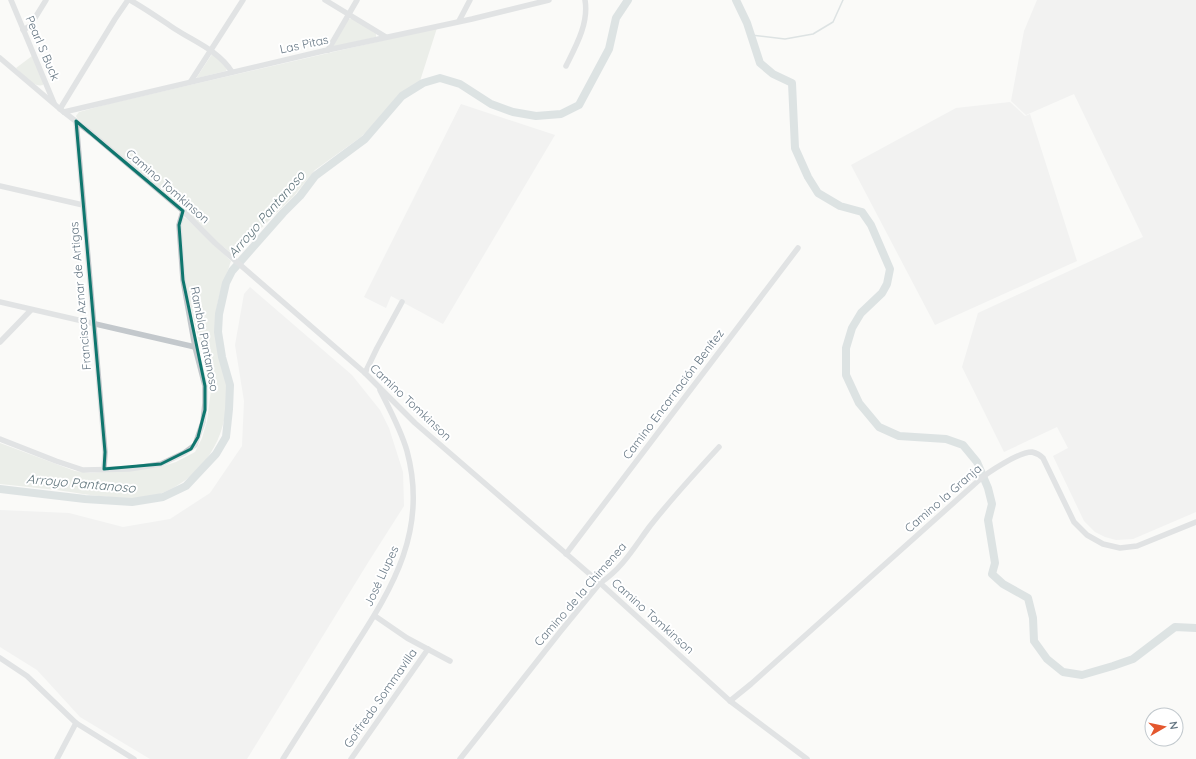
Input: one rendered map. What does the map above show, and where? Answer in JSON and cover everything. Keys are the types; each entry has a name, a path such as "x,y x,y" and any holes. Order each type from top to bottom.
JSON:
{"street":[{"name":"Pearl S Buck","path":"11,0 54,104"},
{"path":"23,30 30,26 46,0"},
{"path":"62,110 115,19 129,0 211,50 225,62 232,72"},
{"path":"191,81 243,0"},
{"path":"325,0 386,37"},
{"path":"328,50 357,0"},
{"path":"459,21 470,0"},
{"name":"Las Pitas","path":"62,110 549,0"},
{"path":"566,66 583,25 586,9 585,0"},
{"name":"Camino Tomkinson","path":"0,58 183,211 232,258 365,373 415,423 600,583 730,701 807,759"},
{"name":"Francisca Aznar de Artigas","path":"76,121 105,452 104,469"},
{"path":"0,186 83,205"},
{"name":"Rambla Pantanoso","path":"0,439 83,470 128,469 161,464 184,453 195,444 203,422 206,396 203,377 195,347 183,280 179,225 183,211"},
{"name":"Camino Encarnación Benítez","path":"566,554 798,248"},
{"path":"0,302 195,347"},
{"path":"365,373 402,302"},
{"path":"0,342 31,310"},
{"name":"José Llupes","path":"283,759 374,616 397,574 403,558 411,524 413,507 411,474 406,450 393,415 376,384"},
{"name":"Camino de la Chimenea","path":"460,759 600,583 609,578 624,562 649,527 683,486 719,447"},
{"name":"Camino la Granja","path":"730,701 751,684 978,481 989,472 1025,453 1032,452 1041,456 1047,463 1074,522 1092,539 1108,546 1120,548 1137,546 1196,522"},
{"path":"374,616 402,634 450,661"},
{"name":"Goffredo Sommavilla","path":"351,759 428,649"},
{"path":"0,658 27,676 76,723 128,757 134,759"},
{"path":"57,759 76,723"}],"highlighted area":[{"path":"76,121 183,211 179,225 183,280 205,386 205,410 198,437 191,449 161,464 104,469 105,452"}],"shaded area":[{"path":"1037,0 1196,0 1196,512 1133,539 1116,540 1105,537 1095,532 1084,521 1053,456 1068,448 1057,427 1004,452 962,367 978,313 1143,237 1074,94 1026,115 1011,101 1024,31"},
{"path":"348,19 354,19 376,34 376,37 333,47"},
{"path":"437,28 420,81 400,97 386,114 361,137 315,170 294,196 246,243 242,250 234,255 212,238 76,116 79,112 108,104"},
{"path":"212,54 225,65 227,69 226,71 197,78 197,77"},
{"path":"32,56 43,81 43,85 32,83 16,68"},
{"path":"1010,102 1025,116 1030,114 1077,261 935,325 851,165 956,108"},
{"path":"461,104 555,135 443,324 391,296 386,308 364,297"},
{"path":"183,217 187,219 231,261 220,292 215,325 217,343 226,381 226,410 219,437 210,454 199,468 186,480 170,490 142,498 105,497 0,484 0,443 75,471 90,473 160,467 176,462 195,452 202,438 207,421 211,390 186,289 181,219"},
{"path":"250,287 352,375 380,410 389,428 403,472 404,506 247,759 150,759 80,717 37,670 0,647 0,510 69,513 123,527 170,519 210,493 242,446 244,401 235,345 244,294"}],"waterway":[{"name":"Arroyo Pantanoso","path":"0,489 85,499 132,502 163,497 186,486 216,454 226,437 230,385 222,357 218,332 219,314 226,283 232,271 300,196 315,176 365,139 402,96 423,83 440,78 460,84 491,104 513,112 536,116 561,114 579,105 609,49 616,18 628,0"},
{"name":"Arroyo Pantanoso","path":"736,0 747,23 760,63 773,74 792,83 795,148 808,177 818,193 840,206 862,212 871,225 890,269 887,284 882,293 861,313 852,328 846,348 846,375 859,403 879,427 899,436 946,439 963,445 977,462 988,488 992,504 988,520 995,563 992,574 1003,584 1028,598 1033,618 1034,641 1047,659 1063,672 1082,675 1113,666 1133,659 1175,627 1196,628"},
{"path":"751,35 785,39 813,34 833,22 843,0"}]}
